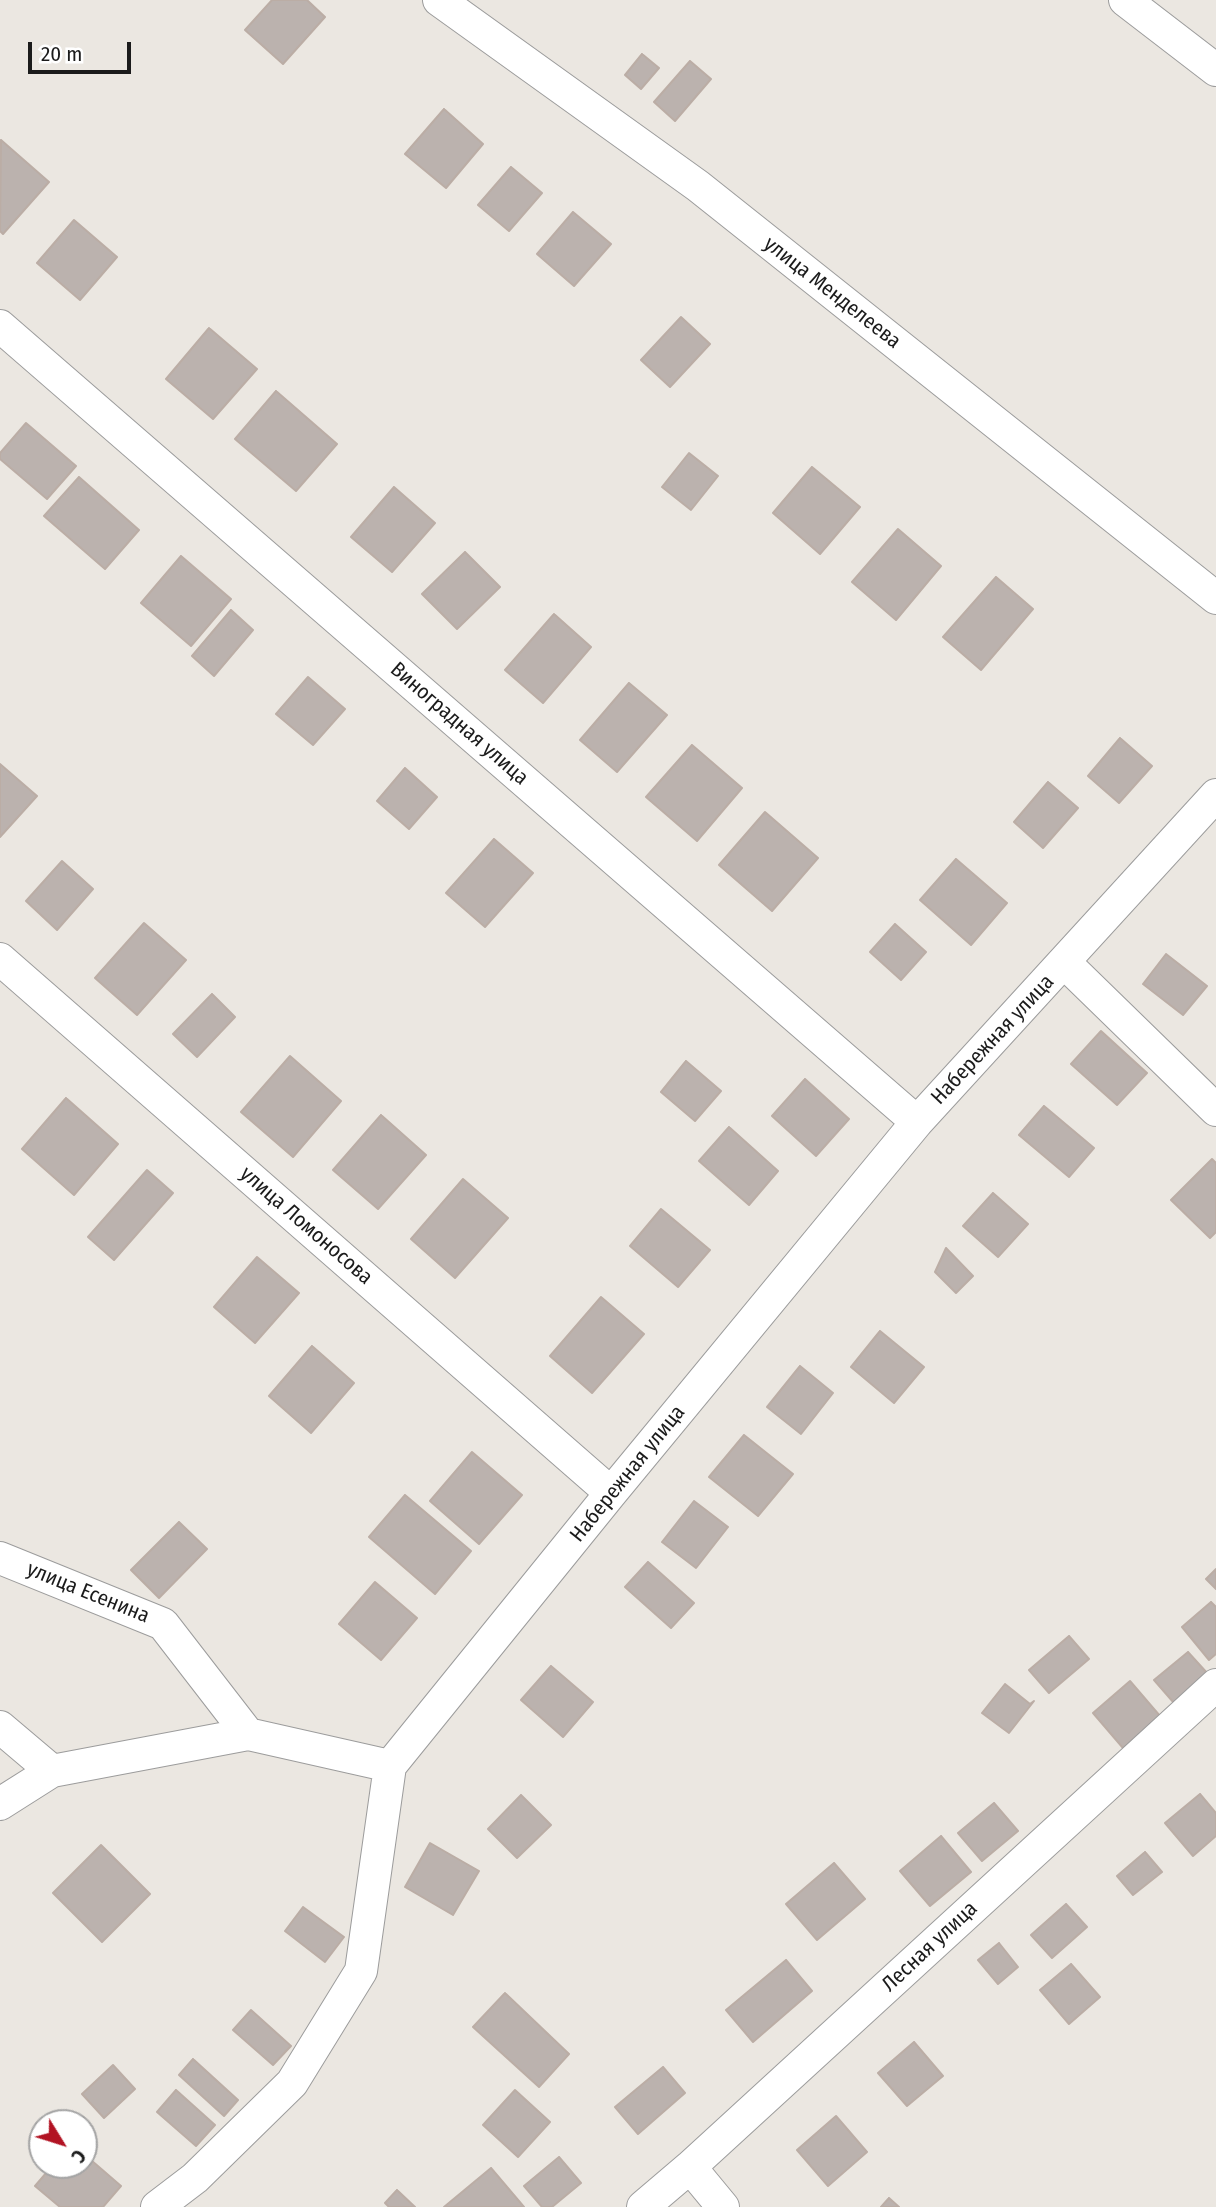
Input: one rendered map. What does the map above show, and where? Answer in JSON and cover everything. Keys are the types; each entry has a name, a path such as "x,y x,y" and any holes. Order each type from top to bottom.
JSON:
{"street":[{"name":"улица Менделеева","path":"439,0 698,186 1216,598"},
{"path":"1125,0 1216,69"},
{"name":"Виноградная улица","path":"0,326 917,1122"},
{"name":"Набережная улица","path":"390,1766 917,1122 1216,794"},
{"name":"улица Ломоносова","path":"0,959 611,1493"},
{"path":"1065,962 1216,1110"},
{"name":"улица Есенина","path":"0,1558 163,1623 248,1734"},
{"name":"Лесная улица","path":"643,2207 1216,1685"},
{"path":"0,1727 52,1771"},
{"path":"0,1804 52,1771 248,1734 390,1766 362,1971 292,2083 195,2178 157,2207"},
{"path":"690,2167 723,2207"}],"building":[{"path":"272,0 307,0 325,17 283,64 245,30"},
{"path":"642,54 659,68 641,89 625,75"},
{"path":"690,61 711,79 675,121 654,102"},
{"path":"444,109 483,144 446,188 405,154"},
{"path":"1,140 49,182 3,234 0,231"},
{"path":"511,167 542,193 509,231 478,205"},
{"path":"573,212 611,244 574,286 537,254"},
{"path":"74,220 117,257 80,300 37,263"},
{"path":"681,317 710,344 670,387 641,360"},
{"path":"209,328 257,369 213,419 166,379"},
{"path":"276,391 337,444 296,491 235,439"},
{"path":"26,423 76,466 47,499 0,459 0,453"},
{"path":"689,453 718,476 691,510 662,487"},
{"path":"812,467 860,507 820,554 773,513"},
{"path":"79,477 139,530 105,569 44,516"},
{"path":"394,487 435,523 392,572 351,537"},
{"path":"898,529 941,566 896,620 852,582"},
{"path":"465,552 500,587 457,629 422,594"},
{"path":"181,556 231,599 191,646 141,603"},
{"path":"996,577 1033,609 981,670 943,637"},
{"path":"231,610 253,630 214,676 192,656"},
{"path":"554,614 591,647 543,703 505,670"},
{"path":"308,677 345,709 313,745 276,714"},
{"path":"629,683 667,715 617,772 580,740"},
{"path":"1120,738 1152,766 1119,803 1088,776"},
{"path":"692,745 742,788 697,841 646,797"},
{"path":"0,764 37,796 0,837"},
{"path":"405,768 437,797 409,829 377,801"},
{"path":"1048,782 1078,808 1043,848 1014,822"},
{"path":"765,812 818,858 772,911 719,865"},
{"path":"494,839 533,873 485,927 446,893"},
{"path":"956,859 1007,903 971,945 920,900"},
{"path":"62,861 93,889 57,930 26,901"},
{"path":"144,923 186,960 137,1015 95,978"},
{"path":"895,924 926,952 901,980 870,952"},
{"path":"1166,954 1207,986 1183,1015 1143,984"},
{"path":"212,994 235,1017 197,1057 173,1034"},
{"path":"1101,1031 1147,1073 1117,1105 1071,1064"},
{"path":"290,1056 341,1101 293,1157 241,1112"},
{"path":"686,1061 721,1091 695,1121 661,1092"},
{"path":"805,1079 849,1119 816,1156 772,1116"},
{"path":"66,1098 118,1144 74,1195 22,1149"},
{"path":"1044,1106 1094,1148 1069,1177 1019,1135"},
{"path":"381,1115 426,1155 378,1209 333,1170"},
{"path":"729,1127 778,1171 749,1205 699,1161"},
{"path":"1212,1159 1216,1163 1216,1232 1210,1238 1171,1200"},
{"path":"147,1170 173,1193 114,1260 88,1237"},
{"path":"463,1179 508,1218 455,1278 411,1239"},
{"path":"993,1193 1028,1224 998,1257 963,1226"},
{"path":"661,1209 710,1250 678,1287 630,1246"},
{"path":"946,1248 973,1276 956,1293 935,1272"},
{"path":"257,1257 299,1293 255,1343 214,1307"},
{"path":"601,1297 644,1334 592,1393 550,1356"},
{"path":"880,1331 924,1367 894,1403 851,1367"},
{"path":"312,1346 354,1383 311,1433 269,1396"},
{"path":"800,1366 833,1393 801,1434 767,1407"},
{"path":"744,1435 793,1474 758,1516 709,1477"},
{"path":"472,1452 522,1495 479,1544 430,1501"},
{"path":"405,1495 471,1551 435,1594 369,1537"},
{"path":"694,1501 728,1527 696,1568 662,1542"},
{"path":"179,1522 207,1549 159,1598 131,1570"},
{"path":"648,1562 694,1603 671,1628 625,1587"},
{"path":"1216,1569 1216,1589 1206,1579"},
{"path":"375,1582 417,1618 381,1660 339,1624"},
{"path":"1211,1602 1216,1607 1216,1654 1209,1660 1182,1627"},
{"path":"1069,1636 1089,1659 1049,1693 1029,1670"},
{"path":"1188,1652 1208,1674 1174,1703 1154,1680"},
{"path":"551,1666 593,1702 563,1737 521,1700"},
{"path":"1130,1681 1160,1716 1123,1748 1093,1713"},
{"path":"1005,1684 1030,1704 1034,1701 1009,1733 982,1713"},
{"path":"1200,1794 1216,1813 1216,1836 1193,1856 1165,1823"},
{"path":"521,1795 551,1825 517,1858 488,1829"},
{"path":"994,1803 1018,1831 982,1861 958,1833"},
{"path":"941,1836 971,1872 930,1906 900,1871"},
{"path":"430,1843 479,1871 453,1915 405,1887"},
{"path":"101,1845 150,1894 102,1942 53,1893"},
{"path":"1145,1852 1162,1872 1133,1895 1117,1876"},
{"path":"834,1863 865,1899 817,1940 786,1904"},
{"path":"1066,1904 1087,1927 1052,1958 1031,1935"},
{"path":"303,1907 344,1937 325,1962 285,1931"},
{"path":"999,1943 1018,1967 998,1984 978,1960"},
{"path":"786,1960 812,1991 753,2042 726,2010"},
{"path":"1071,1964 1100,1997 1069,2024 1040,1990"},
{"path":"505,1993 569,2054 539,2087 473,2027"},
{"path":"251,2010 291,2046 273,2065 233,2030"},
{"path":"914,2042 943,2076 907,2106 878,2073"},
{"path":"193,2059 238,2100 224,2116 179,2075"},
{"path":"113,2065 135,2089 104,2118 82,2094"},
{"path":"663,2067 685,2093 638,2134 615,2107"},
{"path":"176,2090 215,2125 196,2146 157,2112"},
{"path":"515,2090 550,2122 518,2157 483,2125"},
{"path":"836,2116 867,2152 828,2186 797,2150"},
{"path":"559,2157 581,2183 552,2207 542,2207 524,2186"},
{"path":"98,2166 121,2186 103,2207 60,2207 35,2186 41,2179 98,2179"},
{"path":"491,2168 524,2207 444,2207"},
{"path":"397,2190 415,2207 389,2207 385,2203"},
{"path":"889,2198 899,2207 881,2207"}]}
